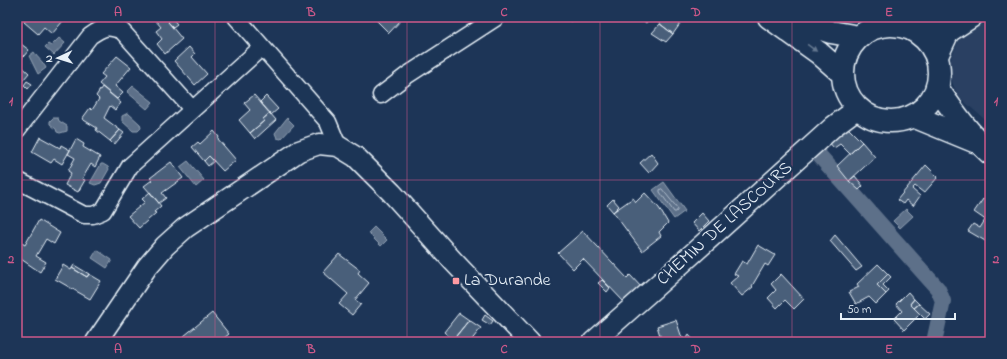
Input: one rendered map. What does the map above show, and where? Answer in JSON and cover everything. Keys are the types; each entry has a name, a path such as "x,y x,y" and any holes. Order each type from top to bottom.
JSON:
{"main road":[{"path":"768,17 819,53 843,74"},
{"path":"784,17 831,32 859,37"},
{"path":"887,25 902,26 916,32 929,43 937,58 939,73 937,88 931,100 923,109 913,116 899,121 884,121 870,116 858,108 850,98 843,74 845,60 850,48 859,37 872,29 887,25"},
{"path":"937,88 956,116 984,147"},
{"path":"913,116 984,147"}],"street":[{"path":"236,17 328,122 338,146"},
{"path":"381,95 406,76 497,17"},
{"path":"937,58 949,32 972,17"},
{"path":"17,130 90,36 100,28 112,26 122,31 192,110"},
{"path":"916,32 949,32"},
{"path":"17,180 84,215 93,215 103,211 130,166 262,47"},
{"name":"CHEMIN DE LASCOURS","path":"600,336 834,126 858,108"},
{"path":"96,342 147,267 165,246 185,228 299,151 318,144 338,146 356,157 392,193 453,261 530,342"}],"shaded area":[{"path":"818,17 875,17 839,25"},
{"path":"947,17 990,17 990,124 958,96 949,75 951,58 960,38"}],"water":[{"path":"59,38 65,43 54,55 45,47 48,44 51,46"},
{"path":"34,52 46,68 38,74 29,56"},
{"path":"133,86 153,102 147,109 127,92"},
{"path":"128,113 140,124 141,128 138,131 133,131 122,121 122,116"},
{"path":"53,118 58,118 59,121 67,126 67,131 60,133 57,132 56,129 50,124 50,121"},
{"path":"287,118 294,125 281,139 277,138 275,133"},
{"path":"188,161 204,180 196,187 180,167"},
{"path":"101,164 109,169 101,183 95,185 90,183"},
{"path":"664,182 685,211 674,219 653,190"},
{"path":"906,209 913,216 900,228 893,221"},
{"path":"374,227 387,240 381,246 368,233"},
{"path":"97,250 112,260 107,268 92,258"}],"building":[{"path":"28,17 58,17 63,21 52,34 44,27 38,34 24,22"},
{"path":"158,17 171,17 172,18 168,22 182,39 165,54 157,44 162,39 156,31 161,27 155,20"},
{"path":"373,17 400,17 402,19 389,33"},
{"path":"566,17 576,17 571,22"},
{"path":"639,17 651,17 646,23"},
{"path":"655,17 685,17 673,34 654,19"},
{"path":"172,18 177,24 173,27 168,22"},
{"path":"660,24 673,34 666,42 652,33"},
{"path":"17,41 29,50 18,63 29,73 19,85 17,83"},
{"path":"189,47 195,54 192,57 207,74 195,85 174,61"},
{"path":"117,56 131,67 115,86 123,93 117,99 99,84 105,77 101,74"},
{"path":"27,81 32,84 28,89 24,85"},
{"path":"102,87 121,103 115,110 110,106 104,118 120,130 110,141 96,130 97,128 82,119 90,108 92,110 99,99 96,96"},
{"path":"254,95 270,113 263,119 264,121 250,133 239,120 250,110 244,103"},
{"path":"266,96 278,109 271,115 260,102"},
{"path":"270,113 276,120 255,139 250,133 264,121 263,119"},
{"path":"845,125 862,142 850,154 840,144 834,148 827,140"},
{"path":"120,130 124,133 114,145 110,141"},
{"path":"214,131 219,137 218,139 236,160 223,171 209,156 204,161 192,147 198,142 200,144"},
{"path":"40,137 60,148 61,145 70,150 62,164 54,159 51,163 32,152"},
{"path":"76,139 84,144 83,147 100,157 95,167 91,164 82,179 85,180 78,192 65,185 71,173 68,171 75,158 68,154"},
{"path":"862,142 875,157 849,181 837,166"},
{"path":"651,153 658,163 649,173 640,163"},
{"path":"209,156 214,161 208,166 204,161"},
{"path":"171,162 183,178 162,193 166,198 159,203 144,186 152,180 150,178"},
{"path":"926,165 938,177 924,193 915,186 912,189 920,196 913,206 906,200 903,204 897,200"},
{"path":"855,176 863,186 859,190 849,181"},
{"path":"150,192 161,206 154,212 156,213 139,228 128,216 145,202 142,199"},
{"path":"645,193 659,208 668,223 659,232 661,236 642,251 613,212 633,198 636,202"},
{"path":"613,199 619,206 613,212 607,205"},
{"path":"983,199 990,204 990,223 974,212"},
{"path":"702,213 709,221 699,231 692,223"},
{"path":"39,220 60,233 54,244 46,239 36,256 46,262 40,272 18,257 17,258 17,240 25,245"},
{"path":"985,220 990,223 990,238 987,242 968,231 973,224 980,228"},
{"path":"583,231 627,278 630,275 642,288 625,303 583,259 573,269 558,253"},
{"path":"835,235 862,267 856,271 830,241"},
{"path":"758,245 775,255 768,266 765,264 752,286 753,287 742,296 730,283 738,276 734,274 742,261 747,264"},
{"path":"339,254 360,270 358,273 369,283 355,300 361,304 352,315 339,304 348,294 323,272"},
{"path":"878,264 888,274 877,285 886,294 876,304 869,297 856,304 849,292 859,287 857,284"},
{"path":"63,265 71,270 72,268 87,277 89,274 101,281 90,299 55,279"},
{"path":"74,265 89,274 87,277 72,268"},
{"path":"781,274 804,299 794,309 785,300 777,308 768,298 776,290 771,284"},
{"path":"888,274 891,277 883,285 889,291 886,294 877,285"},
{"path":"602,280 610,288 607,292 598,283"},
{"path":"908,292 914,299 910,304 920,314 904,330 894,319 902,311 896,304"},
{"path":"914,299 919,304 914,308 910,304"},
{"path":"919,304 930,314 925,319 914,308"},
{"path":"212,313 229,334 219,342 189,342 184,336"},
{"path":"459,313 469,320 453,340 444,332"},
{"path":"485,315 493,321 490,325 482,320"},
{"path":"469,320 481,328 470,342 451,342"},
{"path":"676,320 681,335 685,340 687,338 690,342 662,342 657,326"},
{"path":"689,335 695,342 690,342 687,338"}],"waterway":[{"path":"818,154 938,289 943,301 934,342"}],"place":[{"name":"La Durande","path":"456,281"}]}
